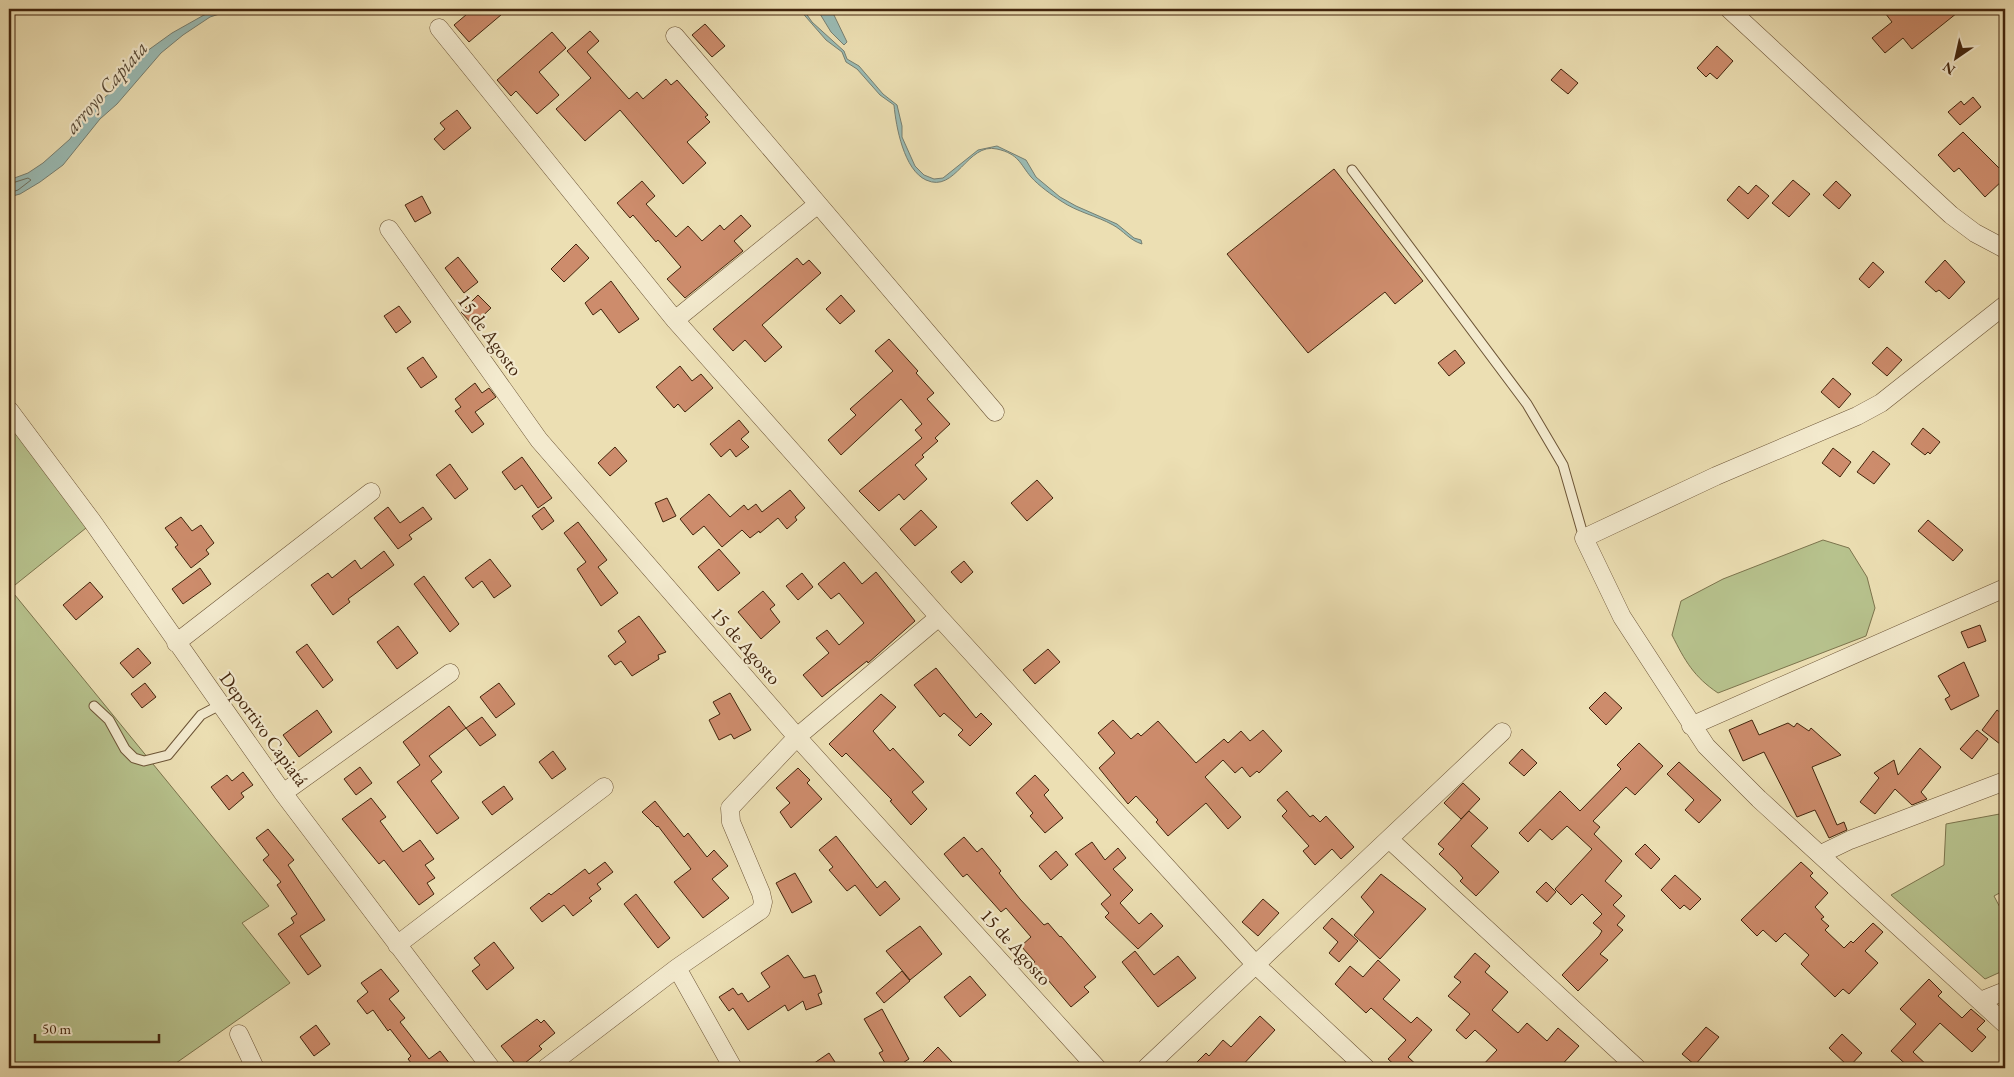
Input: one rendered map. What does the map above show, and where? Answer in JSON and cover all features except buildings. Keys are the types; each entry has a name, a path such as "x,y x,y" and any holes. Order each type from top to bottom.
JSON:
{"street":[{"path":"1729,9 1951,215 1975,233 2005,249"},
{"path":"439,28 675,320 939,617 1256,965 1366,1068"},
{"path":"675,36 995,412"},
{"path":"675,320 818,204"},
{"name":"15 de Agosto","path":"389,229 540,440 797,737 1097,1068"},
{"path":"2005,305 1881,403 1857,416 1733,468 1584,538 1622,617 1691,726 1722,765 2005,1024"},
{"name":"Deportivo Capiatá","path":"9,410 92,521 283,793 491,1068"},
{"path":"176,643 371,492"},
{"path":"1691,726 2005,588"},
{"path":"546,1068 677,968 761,910 763,902 761,893 731,822 730,808 797,737 939,617"},
{"path":"283,793 450,673"},
{"path":"1146,1068 1390,840 1502,732"},
{"path":"1821,854 1850,840 2005,781"},
{"path":"397,944 604,787"},
{"path":"1390,840 1629,1066"},
{"path":"677,968 733,1068"},
{"path":"1980,1001 2005,990"},
{"path":"239,1034 256,1068"}],"lane":[{"path":"1352,170 1527,404 1546,433 1563,465 1584,538"},
{"path":"94,706 109,720 125,749 134,758 144,761 168,755 201,715 220,705"}],"green space":[{"path":"9,414 91,524 10,589 269,906 242,923 290,983 169,1068 9,1068"},
{"path":"1823,540 1849,548 1867,577 1875,608 1866,636 1718,693 1691,668 1672,635 1681,601 1723,579"},
{"path":"2005,813 2005,890 1994,896 2005,917 2005,970 1985,979 1891,895 1944,865 1946,824"}],"water":[{"path":"221,9 235,9 210,17 161,53 117,104 100,119 63,165 20,194 9,197 9,180 28,173 43,163 70,139 87,113 112,91 126,71 147,51 172,33 204,15"},
{"path":"799,9 803,9 812,22 844,51 847,59 859,66 883,94 897,105 902,126 902,137 915,166 924,175 934,179 943,178 978,150 997,146 1026,160 1036,177 1060,197 1117,224 1134,238 1141,240 1142,244 1113,225 1057,199 1031,177 1015,157 1004,151 987,149 977,153 946,180 936,182 926,180 918,175 902,147 894,105 880,95 857,69 846,62 842,52 826,40"},
{"path":"817,9 835,9 833,13 847,42 844,45 831,32"}],"water label":[{"name":"arroyo Capiata","path":"106,87"}]}
